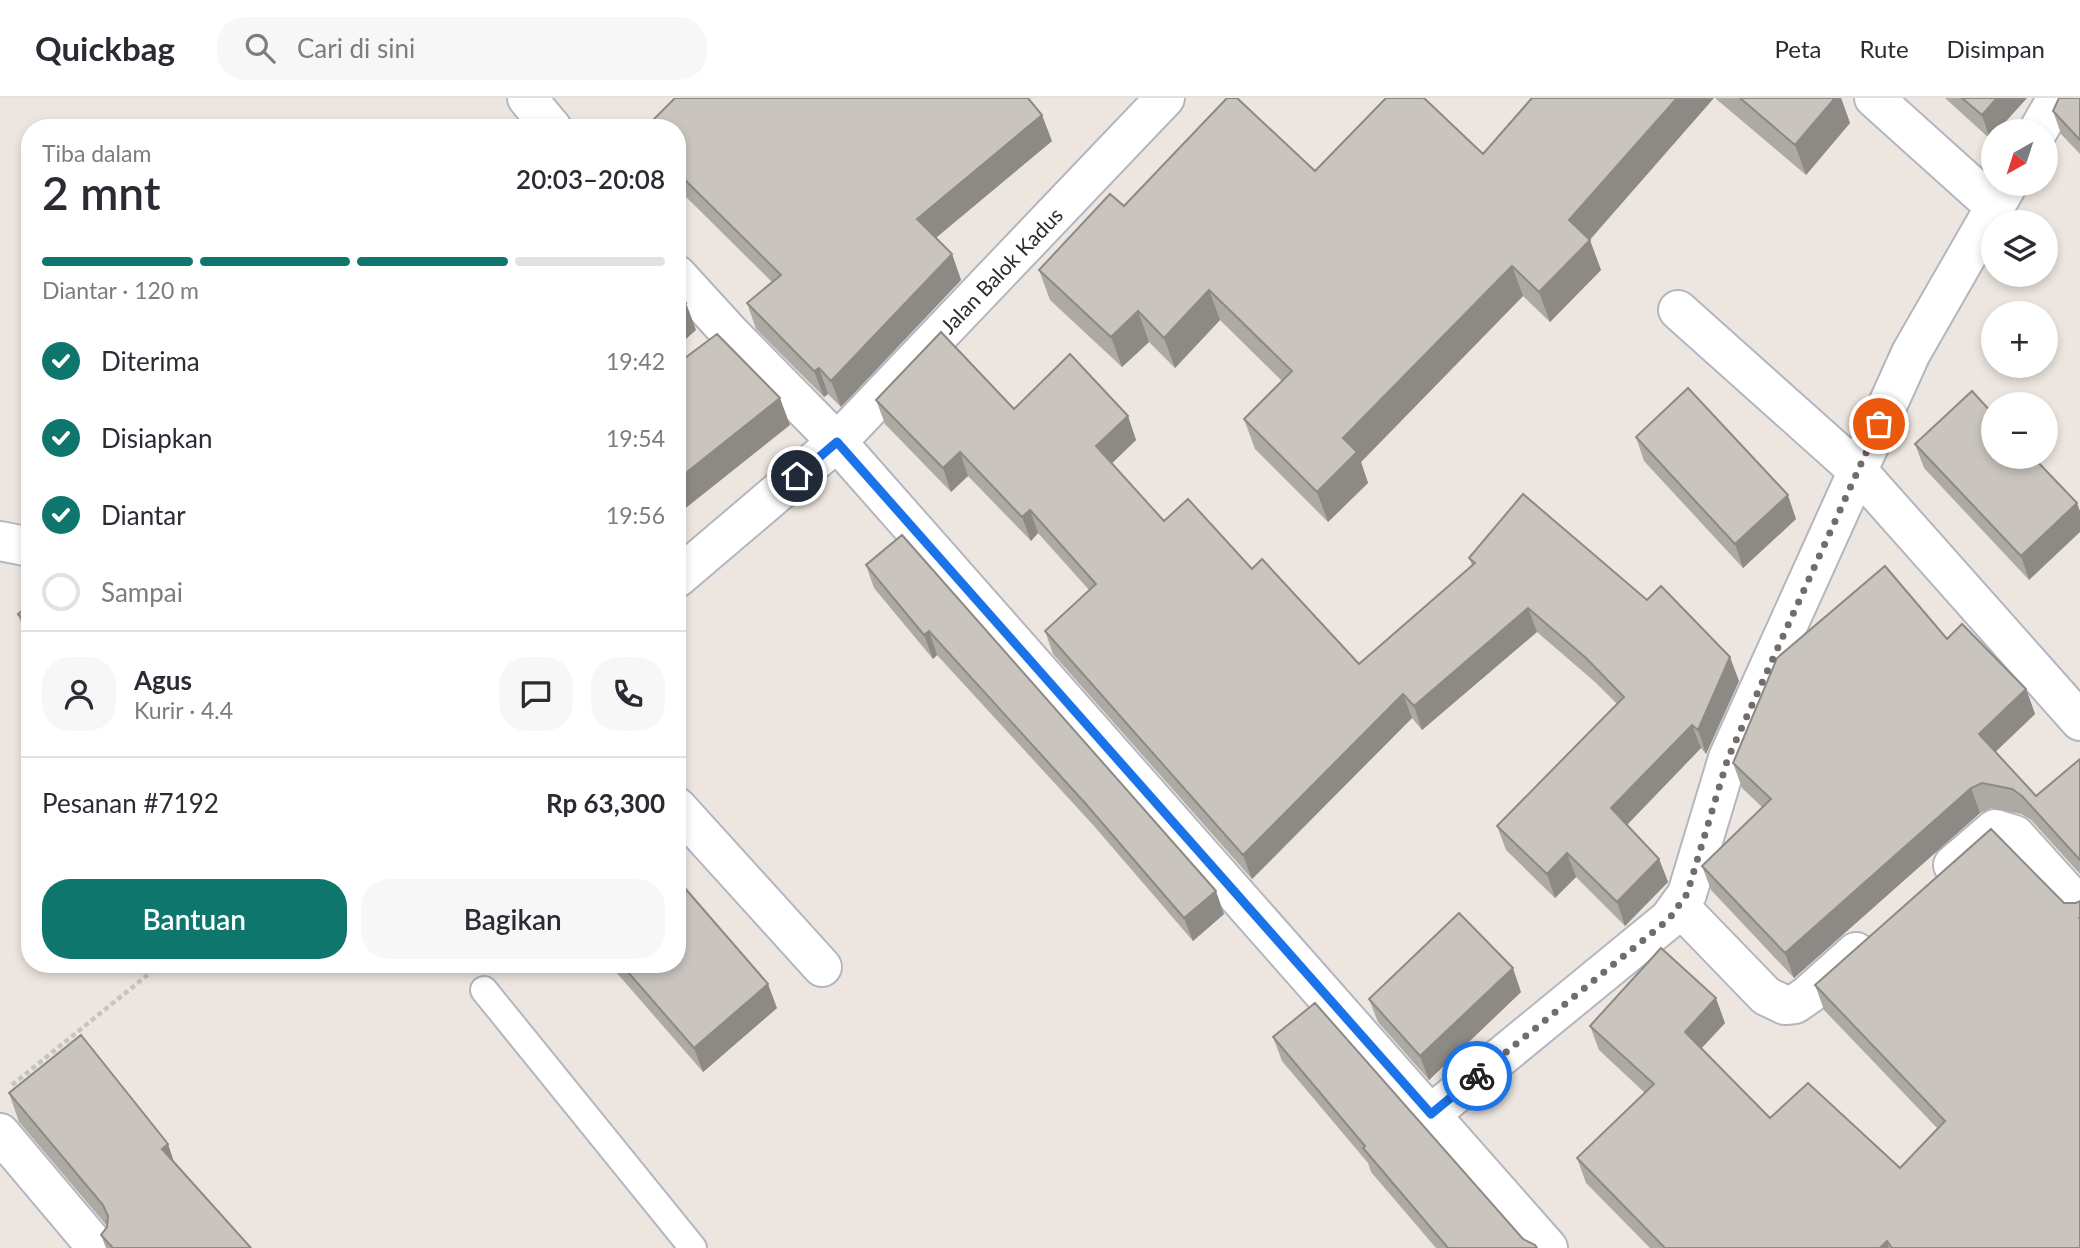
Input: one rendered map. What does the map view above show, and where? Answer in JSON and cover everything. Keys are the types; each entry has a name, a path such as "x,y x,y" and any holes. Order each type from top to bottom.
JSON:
{"street":[{"path":"527,98 544,119"},
{"name":"Jalan Balok Kadus","path":"686,570 837,442 1165,98"},
{"path":"1874,98 1981,180"},
{"path":"2045,119 2057,98"},
{"path":"1431,1114 1669,919 1687,894 1728,758 1911,353 2000,196"},
{"path":"686,285 837,442 1548,1248"},
{"path":"1678,310 1858,471 2080,721"},
{"path":"698,357 729,332"},
{"path":"0,541 21,545"},
{"path":"686,817 822,968"},
{"path":"1931,885 1995,829 2015,835 2080,907"},
{"path":"1679,906 1766,996 1785,1004 1795,1004 1808,995 1880,931"},
{"path":"0,1133 97,1248"}],"lane":[{"path":"484,990 693,1248"}],"path":[{"path":"11,1086 150,973"}],"building":[{"path":"675,98 1028,98 1042,115 917,219 952,254 831,381 819,368 814,371 747,303 781,275 686,181 686,119 654,119"},
{"path":"1227,98 1237,98 1315,171 1386,98 1424,98 1483,154 1532,98 1677,98 1569,220 1590,240 1539,292 1512,266 1343,438 1357,452 1317,492 1244,419 1292,371 1209,290 1164,338 1138,311 1111,337 1039,270 1110,194 1124,206"},
{"path":"1740,98 1835,98 1795,145"},
{"path":"1962,98 1997,98 1982,115"},
{"path":"2059,98 2080,98 2080,140 2053,111"},
{"path":"941,332 1014,409 1070,354 1128,416 1096,446 1164,521 1188,499 1252,569 1262,559 1359,664 1475,563 1469,558 1523,494 1647,600 1661,586 1730,657 1698,730 1692,725 1611,808 1659,859 1617,902 1567,853 1547,874 1497,826 1624,697 1586,658 1528,608 1414,706 1403,694 1243,855 1045,631 1096,584 1030,510 1022,517 960,452 943,468 876,400"},
{"path":"717,334 780,398 686,473 686,357"},
{"path":"1688,388 1788,495 1735,544 1636,437"},
{"path":"1972,391 1981,401 1981,469 2044,469 2077,503 2021,556 1915,444"},
{"path":"902,535 1216,891 1184,918 1085,803 929,631 924,635 866,565"},
{"path":"1885,566 1947,639 1962,624 2026,689 1979,734 2036,796 2080,759 2080,860 2022,796 2012,789 1982,783 1971,788 1785,953 1702,866 1771,799 1733,763 1777,658"},
{"path":"1991,829 2064,903 2080,901 2080,1248 1892,1248 1887,1241 1880,1248 1665,1248 1577,1158 1654,1084 1590,1026 1661,948 1716,998 1685,1032 1770,1118 1808,1083 1900,1168 1945,1121 1815,985"},
{"path":"686,889 768,984 694,1048 629,973 686,973"},
{"path":"1459,913 1513,968 1420,1056 1369,999"},
{"path":"1315,1003 1523,1239 1537,1248 1448,1248 1273,1037"},
{"path":"81,1035 168,1144 162,1149 251,1248 113,1248 101,1235 107,1227 108,1216 103,1205 9,1093"}],"way so far":[{"path":"1477,1076 1669,919 1687,894 1728,758 1879,424"}],"route":[{"path":"797,476 837,442 1431,1114 1477,1076"}]}
